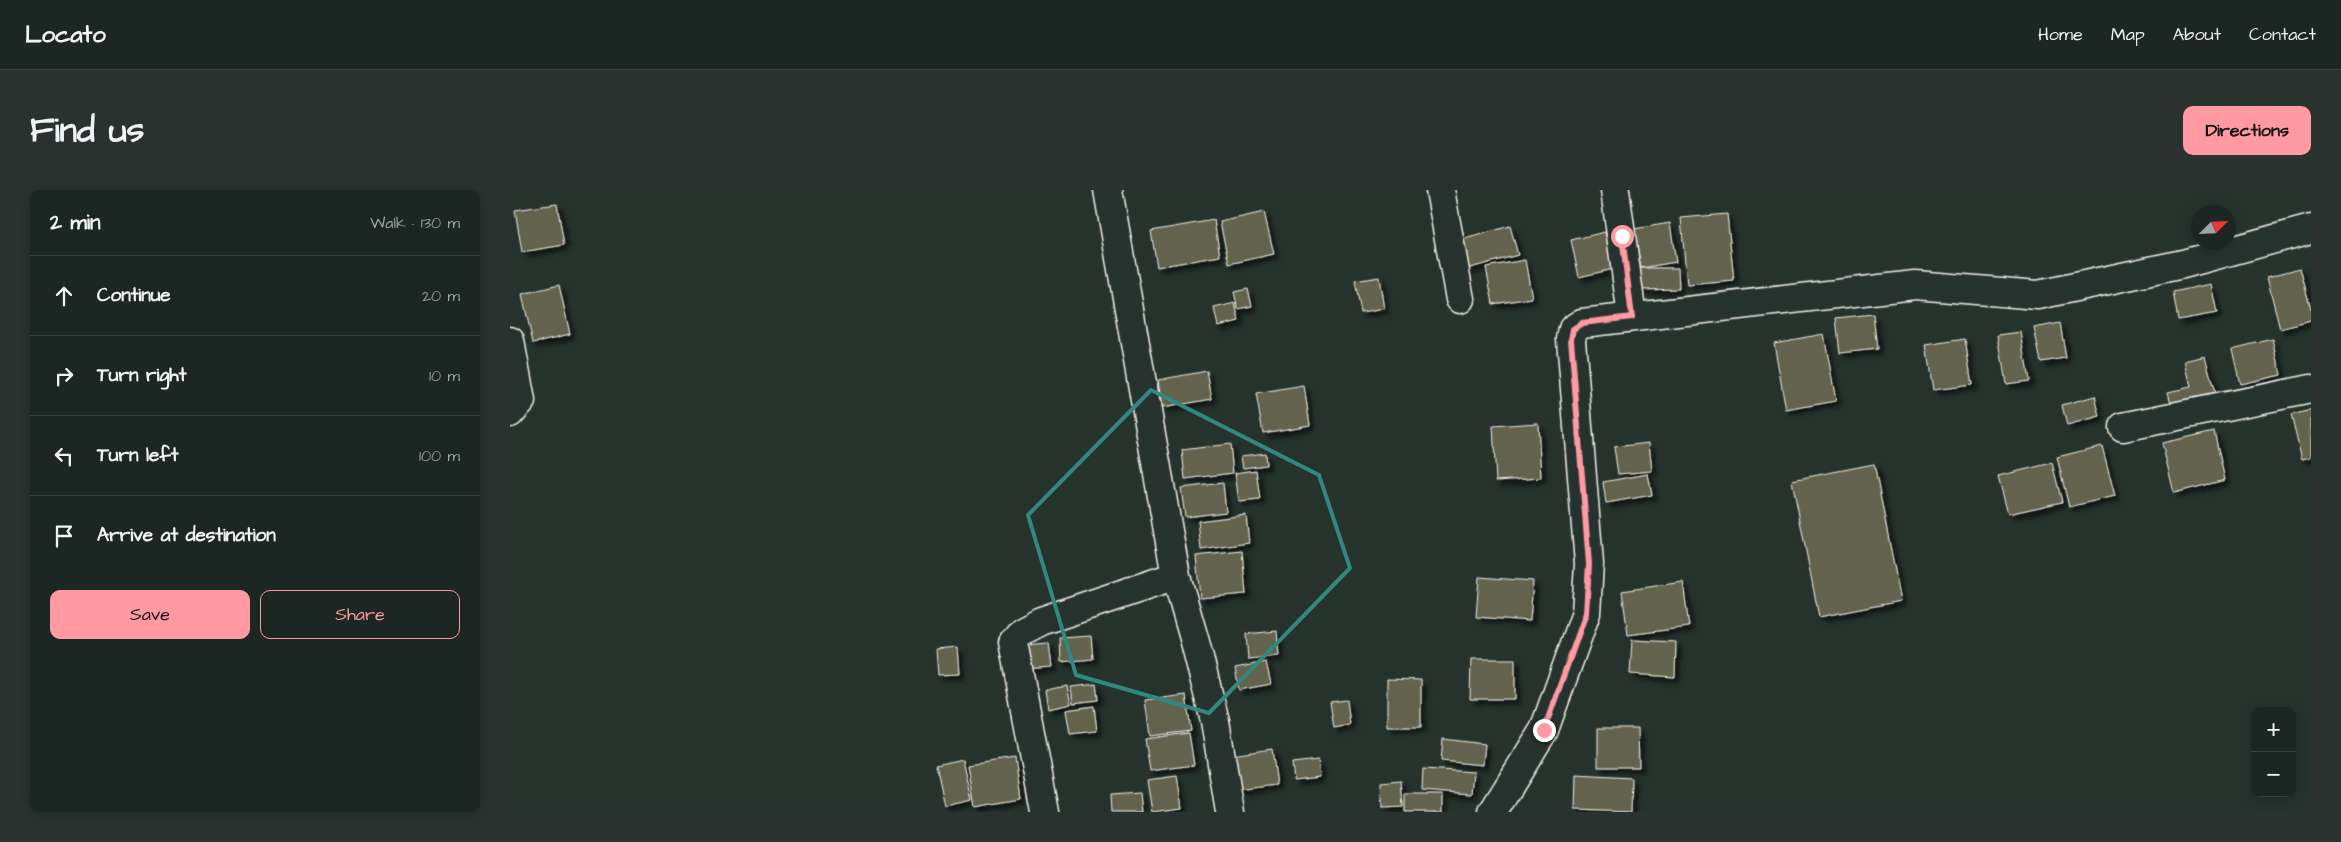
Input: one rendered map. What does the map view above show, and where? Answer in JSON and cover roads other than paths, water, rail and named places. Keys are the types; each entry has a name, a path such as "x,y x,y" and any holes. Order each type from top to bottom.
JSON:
{"street":[{"path":"1108,190 1176,576 1208,689 1230,812"},
{"path":"1440,190 1460,299"},
{"path":"1615,190 1632,317"},
{"path":"1492,812 1544,730 1586,613 1589,564 1571,339 1573,329 1582,323 1915,284 2038,295 2183,264 2311,230"},
{"path":"510,341 520,401 510,413"},
{"path":"2123,427 2311,389"},
{"path":"1045,812 1013,642 1022,631 1041,620 1176,576"}]}
